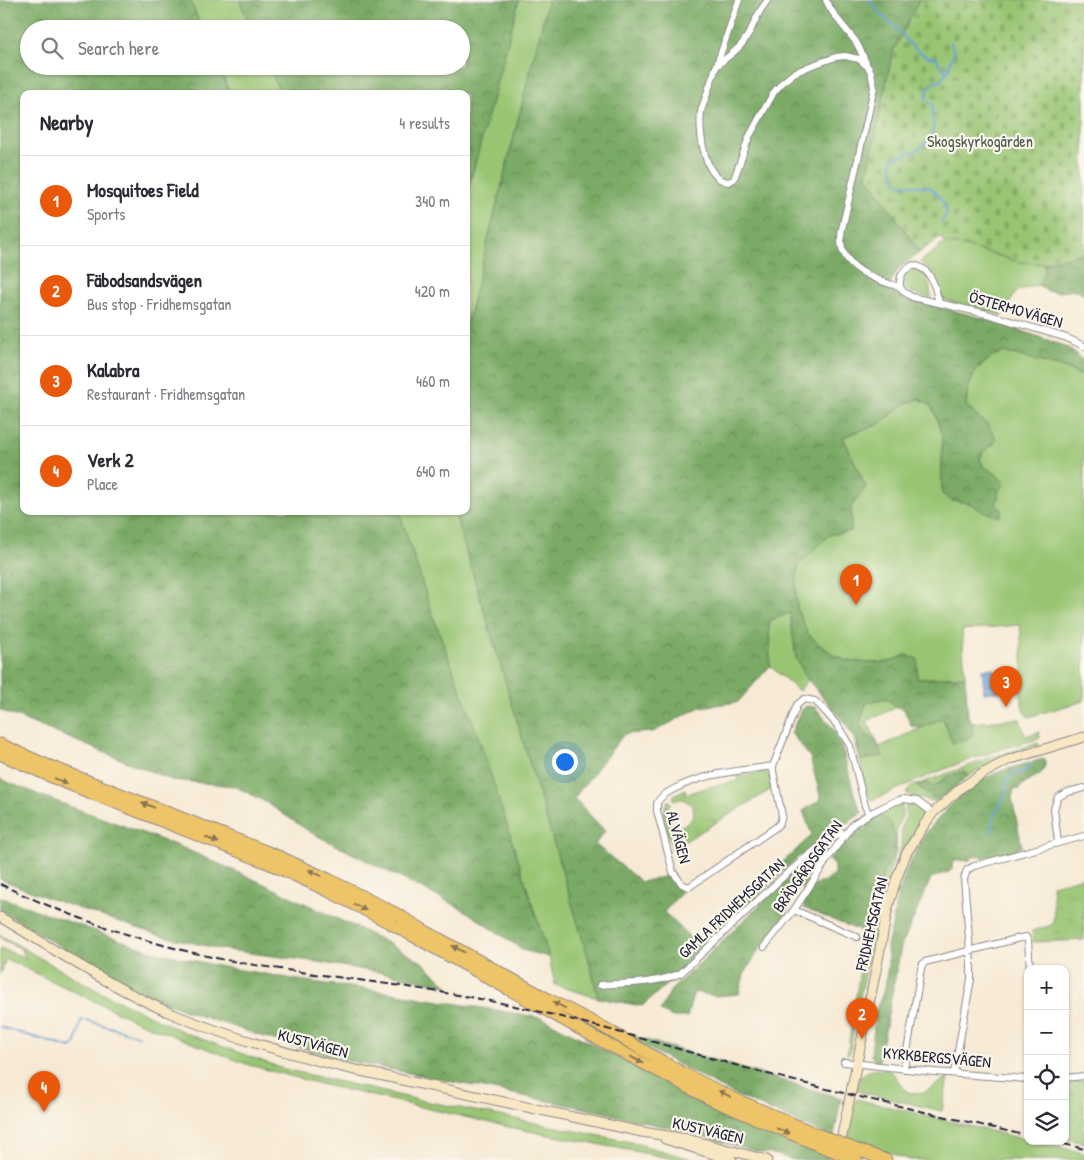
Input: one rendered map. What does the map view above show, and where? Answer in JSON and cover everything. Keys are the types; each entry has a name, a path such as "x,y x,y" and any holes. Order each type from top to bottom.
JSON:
{"highway":[{"path":"0,744 278,856 330,880 397,914 548,999 603,1026 681,1072 816,1139"},
{"path":"0,754 64,782 261,861 326,890 388,922 594,1037 712,1100 860,1156 886,1160"}],"main road":[{"name":"FRIDHEMSGATAN","path":"837,1160 888,907 906,854 933,813 962,787 998,765 1016,757 1084,737"},
{"name":"KUSTVÄGEN","path":"0,917 121,988 174,1014 249,1041 342,1067 642,1132 687,1139 767,1160"},
{"name":"KUSTVÄGEN","path":"642,1132 732,1160"}],"street":[{"path":"739,0 701,111 701,136 705,156 710,168 719,179 731,182 737,175 741,156 749,137 774,92 794,73 826,60 845,56 859,59 868,67"},
{"path":"716,67 740,47 747,37 759,11 768,0"},
{"name":"ÖSTERMOVÄGEN","path":"826,0 829,9 860,49 871,72 874,87 842,229 841,242 849,261 869,276 900,287 912,297 996,317 1067,338 1084,346"},
{"path":"900,287 901,276 904,271 912,265 919,266 924,269 932,281 939,303"},
{"path":"773,766 797,705 804,699 815,701 838,726 850,746 868,814"},
{"name":"ALVÄGEN","path":"773,766 782,816 780,823 689,887 682,884 673,872 657,810 657,803 661,797 684,784 712,775 773,766"},
{"path":"1058,842 1054,809 1058,797 1084,788"},
{"name":"BRÄDGÅRDSGATAN","path":"764,946 794,910 853,824 868,814 893,802 907,798 917,801 933,813"},
{"name":"GAMLA FRIDHEMSGATAN","path":"600,985 655,981 682,973 784,876 810,854 841,832"},
{"path":"954,1073 970,979 971,963 964,879 967,870 974,866 1084,836"},
{"path":"794,910 857,937"},
{"path":"904,1068 922,965 925,962 1026,937 1030,965"},
{"name":"KYRKBERGSVÄGEN","path":"844,1062 934,1072 1024,1079"},
{"path":"1069,1078 1084,1076"}],"green space":[{"path":"0,0 190,0 198,20 20,20 20,75 223,75 228,90 20,90 20,515 400,515 432,613 483,750 549,957 525,951 464,910 310,832 264,801 234,786 172,780 0,710"},
{"path":"190,0 239,0 248,20 198,20"},
{"path":"239,0 519,0 470,182 470,90 279,90 272,75 470,75 470,20 248,20"},
{"path":"519,0 548,0 470,312 470,182"},
{"path":"548,0 919,0 893,52 867,176 920,252 898,269 888,288 906,301 932,305 994,321 1067,347 1084,361 1084,377 1071,370 1003,352 989,359 976,370 968,389 966,405 987,424 996,438 994,444 983,452 980,459 983,466 996,474 1005,484 998,492 996,504 1002,509 1000,517 982,511 969,503 953,501 942,494 942,435 930,405 920,399 906,403 879,424 843,437 866,487 851,507 851,531 829,535 798,566 797,609 808,634 834,655 848,661 870,663 889,662 906,655 918,659 917,679 965,676 968,716 972,723 972,735 967,740 952,743 943,718 921,728 911,726 904,709 897,707 886,698 866,703 860,725 868,736 878,744 883,756 860,760 855,740 845,723 808,680 796,658 790,613 769,621 770,666 738,702 700,707 653,732 624,734 574,798 605,831 595,844 641,882 671,875 681,893 664,912 698,945 712,933 718,923 812,835 803,811 821,799 810,757 791,733 800,712 806,706 815,707 834,730 844,754 854,794 862,813 797,858 674,978 642,1006 598,998 591,967 455,515 470,515 470,312"},
{"name":"Skogskyrkogården","path":"919,0 1084,0 1084,253 1043,263 1020,262 969,247 945,243 940,237 920,252 867,176 893,52"},
{"path":"223,75 272,75 279,90 228,90"},
{"path":"945,243 969,247 1020,262 1043,263 1045,271 1038,285 1017,291 1002,315 951,302 943,299 930,270 920,262"},
{"path":"1084,253 1084,295 1076,290 1062,292 1047,291 1038,285 1045,271 1043,263"},
{"path":"911,270 925,275 929,282 930,298 912,292 904,286 905,276"},
{"path":"1003,352 1055,365 1084,377 1084,701 1028,717 1023,710 1020,689 1024,688 1020,625 962,630 965,676 917,679 906,655 889,662 870,663 848,661 834,655 808,634 797,609 797,566 829,535 851,531 851,507 866,487 843,437 879,424 906,403 919,399 930,405 935,414 942,435 942,494 953,501 969,503 991,515 998,498 996,474 983,466 980,459 983,452 994,444 987,424 966,405 969,386 975,372 993,357"},
{"path":"400,515 455,515 591,967 598,998 555,985 549,957 483,750 432,613"},
{"path":"790,612 796,658 808,680 799,691 770,666 769,621"},
{"path":"886,698 897,707 867,721 878,744 868,736 860,725 866,703"},
{"path":"943,718 967,740 972,735 972,723 1015,719 1020,719 1025,736 1039,732 1040,738 965,762 873,800 869,798 860,760 883,756 879,747"},
{"path":"1038,743 1040,745 995,761 969,776 939,800 929,800 906,793 910,787","holes":["964,772 952,787 941,796 932,797 922,789 929,784 933,787 944,779"]},
{"path":"1043,759 1046,761 1043,771 1019,789 1014,789 1012,798 1022,847 994,856 972,857 970,860 955,861 949,872 931,878 901,947 879,1062 874,1060 871,1055 876,1010 885,988 888,964 887,945 896,901 906,871 925,834 958,798 985,778 1001,771"},
{"path":"764,771 769,776 772,789 672,849 664,818 665,806 668,800 671,803 668,806 667,818 671,824 677,827 683,826 693,817 694,811 691,804 682,799 674,800 674,795 685,789 687,794 708,787 738,781 738,776"},
{"path":"964,772 967,775 937,798 932,797 917,786 927,782 933,787 944,779"},
{"path":"0,779 181,847 262,883 378,938 422,962 448,986 311,961 220,949 158,935 48,898 0,879"},
{"path":"900,803 902,805 902,816 897,827 896,854 888,875 881,903 848,1055 865,938 860,931 872,923 880,903 882,876 887,865 870,824 868,830 864,832 858,831 873,816"},
{"path":"907,803 918,808 922,819 904,849 886,902 862,1014 889,886 901,848 902,826 906,815"},
{"path":"882,815 891,823 896,841 893,855 882,876 880,903 872,923 860,931 804,908 804,900 813,886 834,875 834,866 829,860 840,844 855,832 867,830 877,817"},
{"path":"827,847 829,851 806,887 794,889 791,892 789,897 790,903 785,916 761,947 744,975 739,994 715,996 694,992 687,1017 673,1017 660,1011 671,990 801,864"},
{"path":"1084,877 1084,940 1033,942 1032,931 1052,925 1054,917 1052,885"},
{"path":"0,897 151,951 218,966 542,1018 709,1104 819,1153 824,1134 733,1094 616,1031 841,1098 828,1160 794,1160 593,1110 344,1060 261,1036 180,1009 117,981 0,910"},
{"path":"0,935 98,991 188,1034 284,1069 415,1099 631,1142 695,1160 680,1160 513,1128 320,1084 249,1065 138,1022 6,959 0,974 0,948 26,958 20,948 2,939"},
{"path":"883,1069 890,1071 902,1087 908,1092 914,1093 925,1091 948,1077 942,1111 857,1091 860,1078 871,1070"},
{"path":"1084,1081 1084,1143 1069,1140 1069,1082"},
{"path":"856,1099 1024,1139 1024,1145 1051,1145 1084,1153 1084,1160 910,1160 861,1142 858,1160 843,1160"}],"water":[{"path":"994,668 995,688 998,688 999,692 984,693 982,669"}],"waterway":[{"path":"870,0 879,13 919,52 929,57 937,58 946,73"},
{"path":"941,222 947,215 947,211 939,196 930,187 899,184 894,177 891,161 918,149 930,137 934,127 932,118 933,106 926,98 927,92 929,87 933,83 940,81 949,70 954,53 951,42"},
{"path":"990,833 994,815 1005,796 1009,776 1027,771 1030,764"},
{"path":"0,1027 71,1048 76,1043 81,1020 139,1036"}],"railway":[{"path":"0,884 79,918 188,952 255,965 411,987 501,1003 602,1027 800,1082 1024,1135"},
{"path":"1068,1145 1084,1149"}],"place":[{"name":"Mosquitoes Field","path":"856,605"},
{"name":"Kalabra","path":"1006,707"},
{"name":"Fäbodsandsvägen","path":"862,1039"},
{"name":"Verk 2","path":"44,1112"}]}
